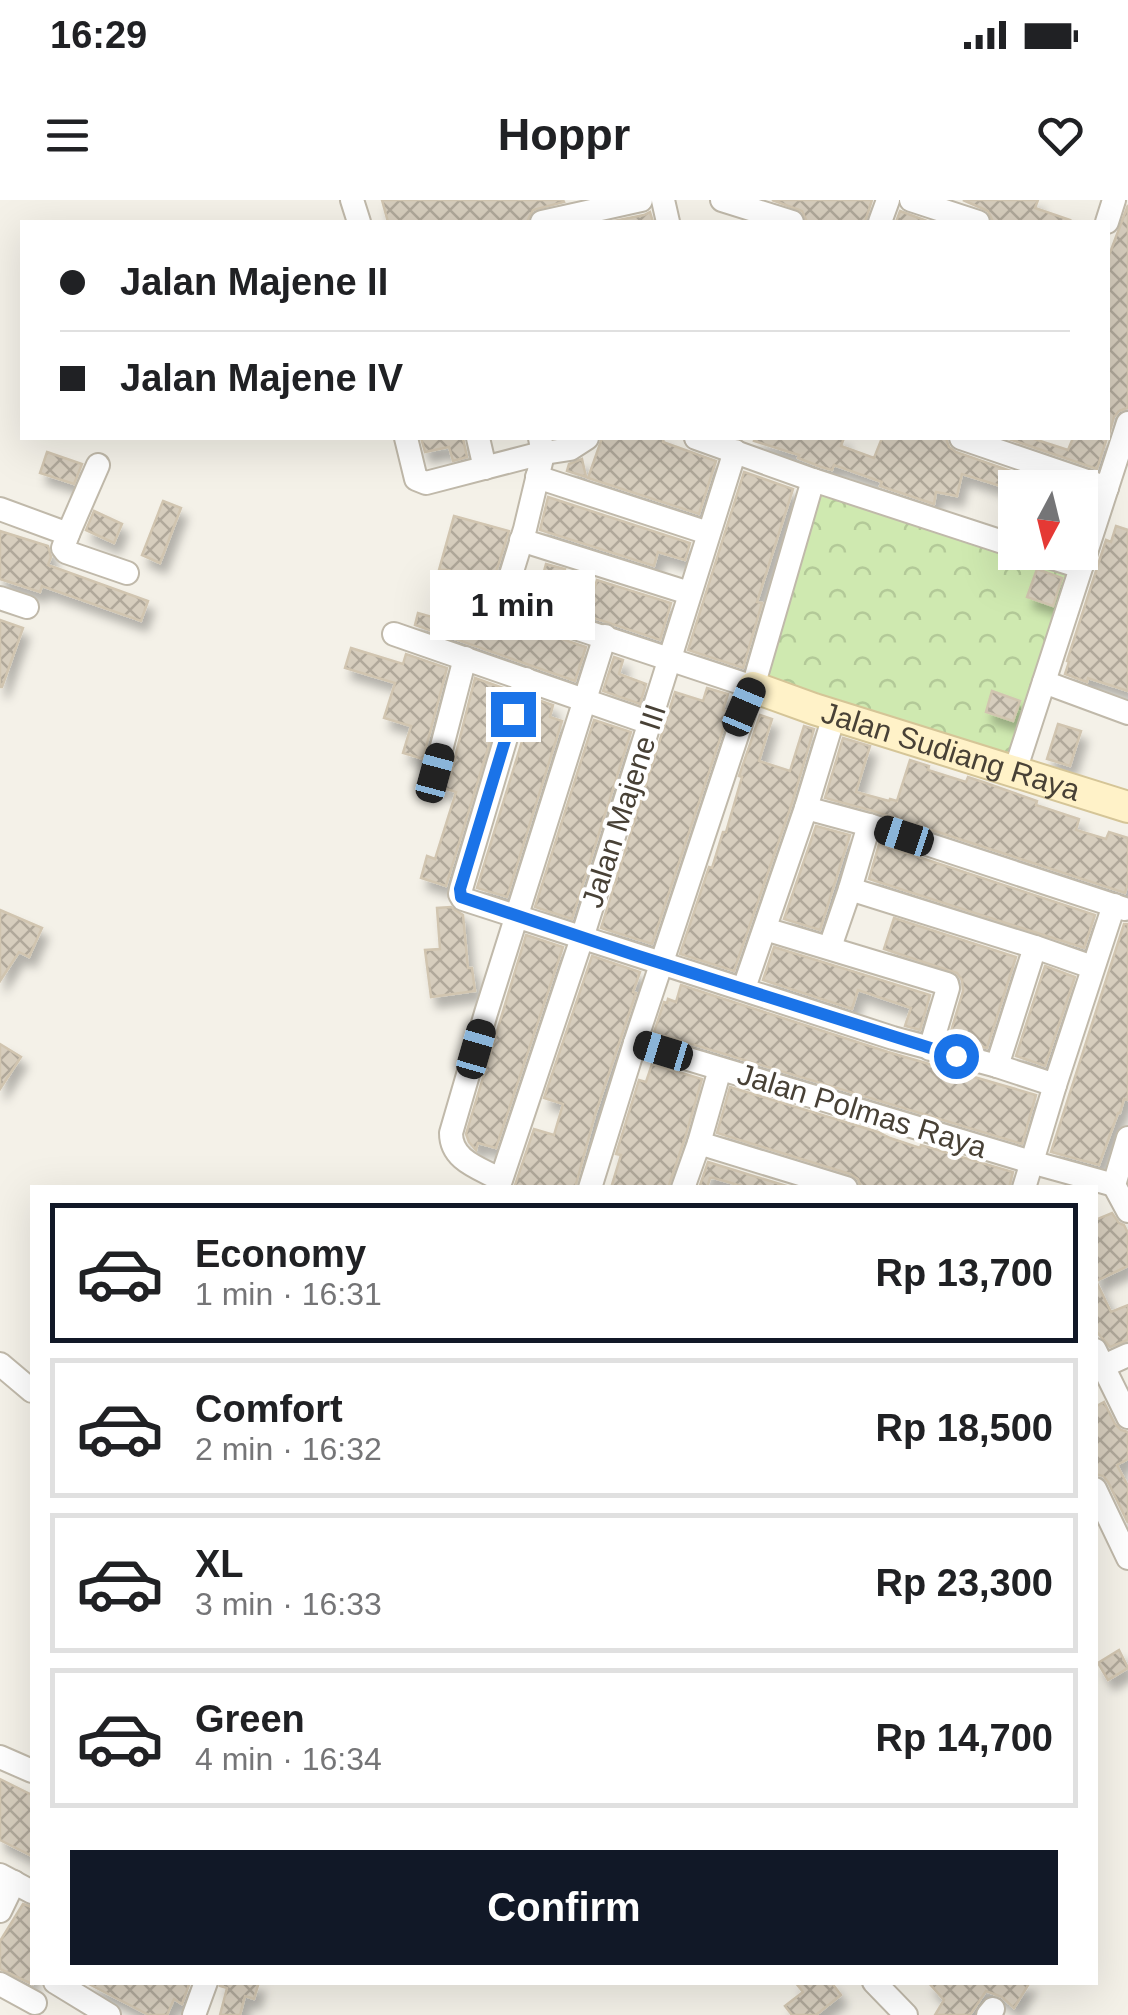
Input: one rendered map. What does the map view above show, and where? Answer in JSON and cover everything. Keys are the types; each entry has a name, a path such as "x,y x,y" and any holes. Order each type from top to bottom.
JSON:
{"street":[{"path":"549,220 642,200"},
{"path":"722,200 786,220"},
{"path":"911,200 947,217"},
{"path":"1098,514 1127,429"},
{"path":"407,440 418,481 426,483 486,468 542,446 570,449 584,440"},
{"path":"479,440 486,468"},
{"path":"974,440 1029,449 1110,479"},
{"path":"715,442 813,480 998,540"},
{"name":"Jalan Majene III","path":"518,916 451,1133 451,1145 457,1155 501,1180 582,938 708,533 715,442"},
{"path":"502,604 523,534 542,446"},
{"path":"98,465 63,550 127,573"},
{"path":"537,477 708,533"},
{"path":"591,1185 753,687 813,480"},
{"path":"0,509 68,534"},
{"path":"523,534 689,594"},
{"path":"1015,771 1079,570"},
{"path":"443,584 753,687"},
{"path":"0,598 27,607"},
{"path":"394,634 650,722"},
{"path":"518,916 605,636"},
{"path":"435,773 465,658"},
{"path":"526,679 460,894 463,898 930,1049 1055,1085"},
{"path":"1044,682 1125,704"},
{"name":"Jalan Sudiang Raya","path":"753,687 1128,807"},
{"path":"744,988 834,716"},
{"path":"806,808 1121,908 1092,967 1025,1185"},
{"path":"830,947 868,825"},
{"path":"850,888 1092,967"},
{"path":"765,929 947,984 930,1049"},
{"path":"997,1066 1035,947"},
{"name":"Jalan Polmas Raya","path":"635,1042 1114,1185"},
{"path":"684,1185 720,1069"},
{"path":"1128,1138 1114,1185 1128,1211"},
{"path":"699,1143 836,1185"},
{"path":"1128,1355 1098,1362 1128,1417"},
{"path":"0,1364 30,1389"},
{"path":"1098,1494 1128,1558"},
{"path":"0,1757 30,1770"},
{"path":"0,1911 15,1883"},
{"path":"0,1984 37,2000"},
{"path":"60,1985 109,2015"},
{"path":"194,2015 205,1985"},
{"path":"877,1985 906,2015"}],"green space":[{"path":"813,480 998,540 998,570 1080,570 1015,771 753,687"}],"building":[{"path":"382,200 564,202 533,210 528,220 387,220"},
{"path":"772,200 872,200 866,220 806,220 802,211"},
{"path":"963,200 1038,200 1035,208 1070,220 992,220 988,211"},
{"path":"1128,205 1128,404 1114,417 1110,431 1110,253"},
{"path":"900,211 924,220 897,220"},
{"path":"650,212 652,220 619,220"},
{"path":"422,440 463,440 467,457 453,461 449,447 425,452"},
{"path":"601,440 664,440 716,461 699,514 588,478"},
{"path":"843,440 841,446 874,458 881,440 947,440 956,452 1008,470 998,470 998,485 962,474 957,496 936,492 934,504 834,465 832,470 821,467 798,458 799,455 754,441"},
{"path":"1012,440 1037,440 1068,450 1072,440 1106,440 1097,469"},
{"path":"47,452 82,464 74,484 40,473"},
{"path":"582,459 586,477 567,471 569,464"},
{"path":"744,472 793,489 757,602 762,603 743,668 688,650"},
{"path":"548,497 690,543 685,560 658,552 654,566 540,530"},
{"path":"163,501 181,508 160,563 142,555"},
{"path":"94,511 122,524 114,543 86,530"},
{"path":"454,516 509,531 492,585 439,570"},
{"path":"1116,526 1128,530 1128,691 1065,674 1106,540 1111,542"},
{"path":"0,531 48,546 48,565 148,601 141,621 42,586 40,592 0,579"},
{"path":"546,564 565,569 558,591 590,602 597,580 671,603 660,640 521,594 526,578 541,582"},
{"path":"1037,570 1062,578 1053,606 1027,597"},
{"path":"445,600 586,647 575,681 415,625 418,613 439,619"},
{"path":"0,620 23,628 2,687 0,687"},
{"path":"351,648 403,664 406,654 447,668 423,759 403,753 411,726 384,718 395,683 345,668"},
{"path":"614,657 623,660 619,674 646,684 640,704 603,691"},
{"path":"475,678 506,689 446,886 421,878 427,856 435,859 456,792 440,787 450,777"},
{"path":"707,688 728,694 723,710 729,712 652,944 601,928 675,692 703,701"},
{"path":"992,691 1020,701 1013,721 986,712"},
{"path":"535,699 553,705 550,717 562,721 507,897 477,888"},
{"path":"760,715 772,719 759,761 790,771 804,726 814,729 734,971 680,954 709,867 712,868 726,832 742,777 739,776"},
{"path":"594,720 631,732 572,919 535,907"},
{"path":"1058,724 1081,731 1070,766 1047,759"},
{"path":"843,738 870,746 856,792 897,801 910,760 929,766 928,770 966,782 968,777 1037,801 1036,805 1079,819 1076,830 1106,839 1109,832 1128,838 1125,893 825,798"},
{"path":"816,826 850,835 820,930 784,919"},
{"path":"879,844 1095,915 1084,948 869,879"},
{"path":"451,907 463,915 468,968 472,968 475,991 431,997 425,950 440,949 437,908"},
{"path":"0,910 42,928 29,957 19,952 0,981"},
{"path":"894,918 1016,957 987,1048 949,1038 963,991 957,973 884,949"},
{"path":"1124,924 1128,924 1128,1100 1124,1099 1099,1165 1051,1152"},
{"path":"526,935 563,947 496,1148 478,1143 476,1150 466,1134"},
{"path":"774,947 930,995 920,1030 905,1026 911,1008 858,990 852,1009 763,980"},
{"path":"592,956 640,972 576,1185 515,1185 534,1129 554,1135 563,1104 544,1098"},
{"path":"1045,966 1075,977 1045,1066 1016,1056"},
{"path":"681,985 1036,1095 1022,1144 654,1032 664,1002 676,1002"},
{"path":"0,1044 21,1057 0,1089"},
{"path":"652,1064 702,1079 669,1185 612,1185 621,1155 616,1154 639,1080 646,1082"},
{"path":"730,1087 920,1148 921,1145 1013,1172 1010,1185 860,1185 850,1174 717,1133"},
{"path":"708,1162 783,1185 738,1185 710,1178 708,1185 700,1185"},
{"path":"1112,1213 1124,1225 1128,1233 1128,1266 1098,1280 1098,1219"},
{"path":"1098,1285 1111,1312 1128,1305 1128,1340 1110,1347 1098,1333"},
{"path":"1104,1402 1115,1424 1128,1432 1128,1459 1117,1465 1128,1486 1128,1523 1108,1482 1098,1475 1098,1405"},
{"path":"1119,1650 1128,1668 1108,1680 1098,1663"},
{"path":"0,1779 30,1794 30,1855 0,1840"},
{"path":"23,1904 30,1906 30,1983 0,1969 0,1941"},
{"path":"91,1985 189,1985 182,2004 174,1999 167,2015 149,2015"},
{"path":"258,1985 254,1999 245,1996 240,2015 220,2015 227,1988 220,1986"},
{"path":"797,1985 833,1985 841,1995 816,2015 792,2015 785,2006 803,1992"},
{"path":"931,1985 1028,1985 1014,2008 1002,1997 986,1991 970,2015 935,2015 944,2000"}],"route":[{"path":"513,714 460,889 461,897 956,1056"}]}
